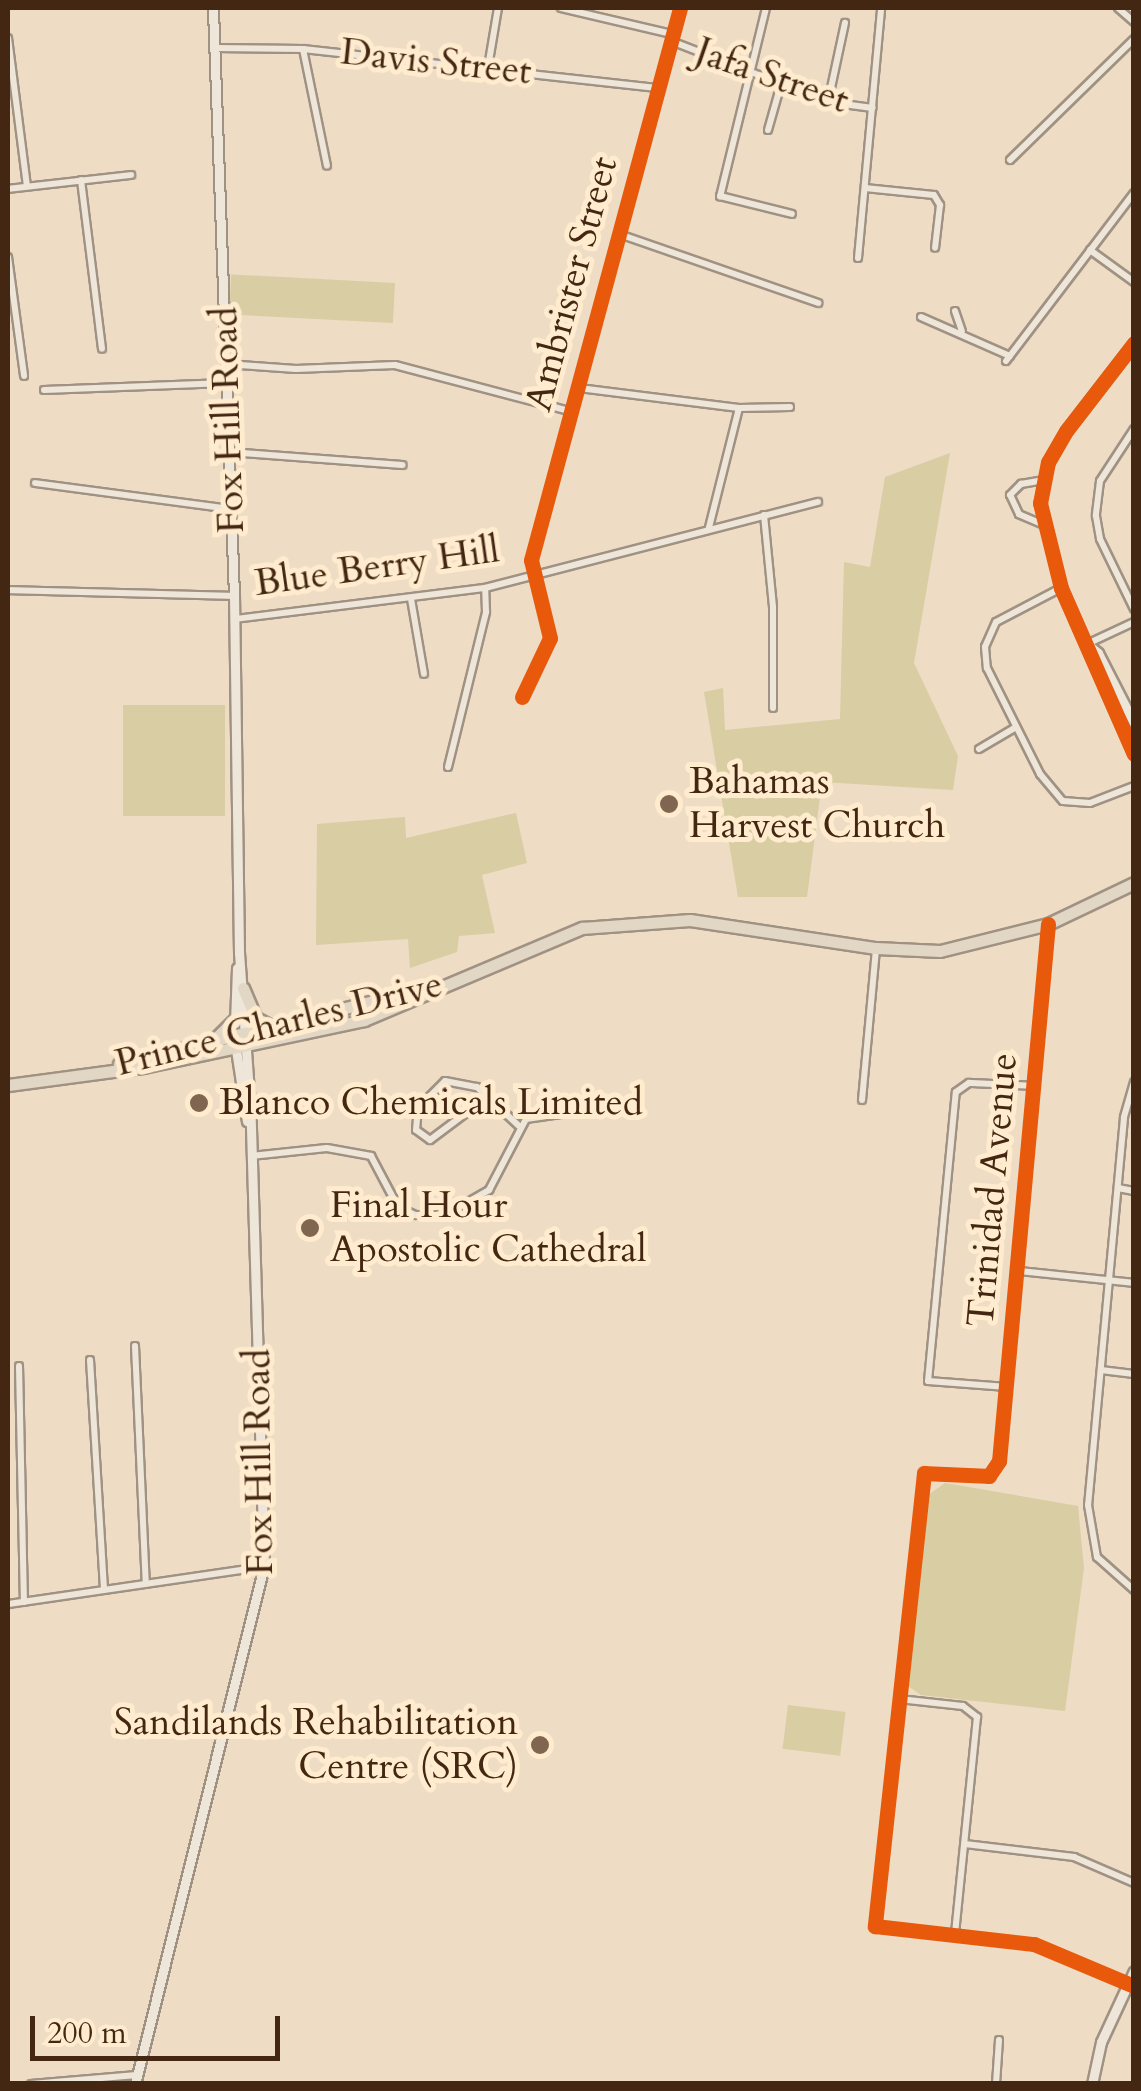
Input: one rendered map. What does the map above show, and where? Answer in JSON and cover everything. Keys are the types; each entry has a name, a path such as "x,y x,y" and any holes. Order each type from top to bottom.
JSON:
{"highway":[{"name":"Prince Charles Drive","path":"8,1085 96,1072 364,1020 562,934 632,922 690,920 876,948 940,951 1048,924 1134,883"},
{"name":"Prince Charles Drive","path":"96,1072 206,1044 241,1043 278,1028 461,978"},
{"path":"244,988 256,1018 278,1028"},
{"path":"206,1044 235,1019"}],"main road":[{"name":"Fox Hill Road","path":"213,8 235,619 239,953 235,1019 241,1043"},
{"path":"1131,351 1066,431 1043,480 1042,524 1061,588 1087,644 1098,653 1130,727 1134,754"},
{"name":"Fox Hill Road","path":"136,2079 264,1566 250,1156 241,1043 244,988 239,953"},
{"path":"1092,2084 1101,2042 1134,1971"}],"street":[{"path":"488,67 498,8"},
{"name":"Jafa Street","path":"562,8 672,38 828,102 874,108"},
{"name":"Ambrister Street","path":"533,577 535,546 680,8"},
{"path":"766,8 747,71 720,196 792,214"},
{"path":"858,258 881,8"},
{"path":"1118,8 1134,22"},
{"path":"828,102 844,23"},
{"path":"8,38 12,100 27,186"},
{"path":"1010,160 1134,38"},
{"name":"Davis Street","path":"215,48 303,49 657,88"},
{"path":"303,49 326,166"},
{"path":"768,130 781,84"},
{"path":"8,189 132,175"},
{"path":"81,180 102,348"},
{"path":"865,188 934,195 940,205 935,248"},
{"path":"921,317 962,331 1008,359 1134,192"},
{"path":"619,234 818,303"},
{"path":"1090,250 1134,282"},
{"path":"8,257 12,319 24,376"},
{"path":"955,311 962,331"},
{"path":"226,364 296,369 395,365 573,412"},
{"path":"44,390 227,383"},
{"path":"580,388 739,408 790,408"},
{"path":"709,528 739,408"},
{"path":"1134,429 1096,493 1100,539 1134,608"},
{"path":"229,452 402,465"},
{"path":"1042,524 1019,514 1010,494 1020,484 1043,480"},
{"path":"35,483 231,509"},
{"name":"Blue Berry Hill","path":"235,619 485,588 818,502"},
{"path":"764,515 773,708"},
{"path":"522,698 550,638 544,596 533,577"},
{"path":"448,766 486,612 485,588"},
{"path":"1061,588 1006,612 988,637 988,668 1040,774 1063,800 1090,803 1134,786"},
{"path":"8,590 234,596"},
{"path":"411,599 424,674"},
{"path":"1087,644 1134,622"},
{"path":"978,748 1016,727"},
{"name":"Trinidad Avenue","path":"898,1700 924,1473 989,1476 999,1461 1020,1271 1048,924"},
{"path":"862,1100 876,948"},
{"path":"492,1106 470,1110 430,1140 416,1130 418,1108 445,1081 477,1087 492,1106 519,1126"},
{"path":"1134,1082 1118,1188 1088,1521 1097,1557 1134,1590"},
{"path":"1007,1388 928,1382 956,1092 970,1083 1034,1086"},
{"path":"250,1156 327,1148 372,1156 398,1207 415,1215 445,1215 489,1190 519,1126 535,1114 568,1113"},
{"path":"1118,1188 1134,1191"},
{"path":"1020,1271 1134,1283"},
{"path":"135,1346 146,1584"},
{"path":"90,1360 104,1590"},
{"path":"19,1366 24,1602"},
{"path":"1101,1370 1134,1374"},
{"path":"8,1604 264,1566"},
{"path":"955,1934 977,1717 963,1706 898,1700 875,1926 1034,1944 1130,1985"},
{"path":"966,1844 1074,1857 1134,1883"},
{"path":"996,2084 999,2040"},
{"path":"31,2084 136,2079"}],"shaded area":[{"path":"231,274 395,283 393,323 229,314"},
{"path":"950,453 914,663 958,756 953,790 822,782 807,897 738,897 704,692 723,688 725,730 840,719 844,562 870,567 885,477"},
{"path":"123,705 225,705 225,816 123,816"},
{"path":"516,813 527,863 482,875 495,933 459,936 457,952 410,968 408,939 316,945 317,824 405,817 406,838"},
{"path":"945,1483 1078,1506 1084,1568 1065,1711 921,1695 908,1686 928,1495"},
{"path":"788,1705 846,1712 840,1756 783,1749"}],"cycle path":[{"path":"522,697 550,638 531,560 680,8"},
{"path":"1134,343 1066,431 1048,462 1040,503 1061,588 1134,754"},
{"path":"1048,924 999,1461 989,1476 924,1473 875,1926 1034,1944 1134,1986"}],"place":[{"name":"Bahamas Harvest Church","path":"669,804"},
{"name":"Blanco Chemicals Limited","path":"199,1103"},
{"name":"Final Hour Apostolic Cathedral","path":"310,1228"},
{"name":"Sandilands Rehabilitation Centre (SRC)","path":"540,1745"}]}
